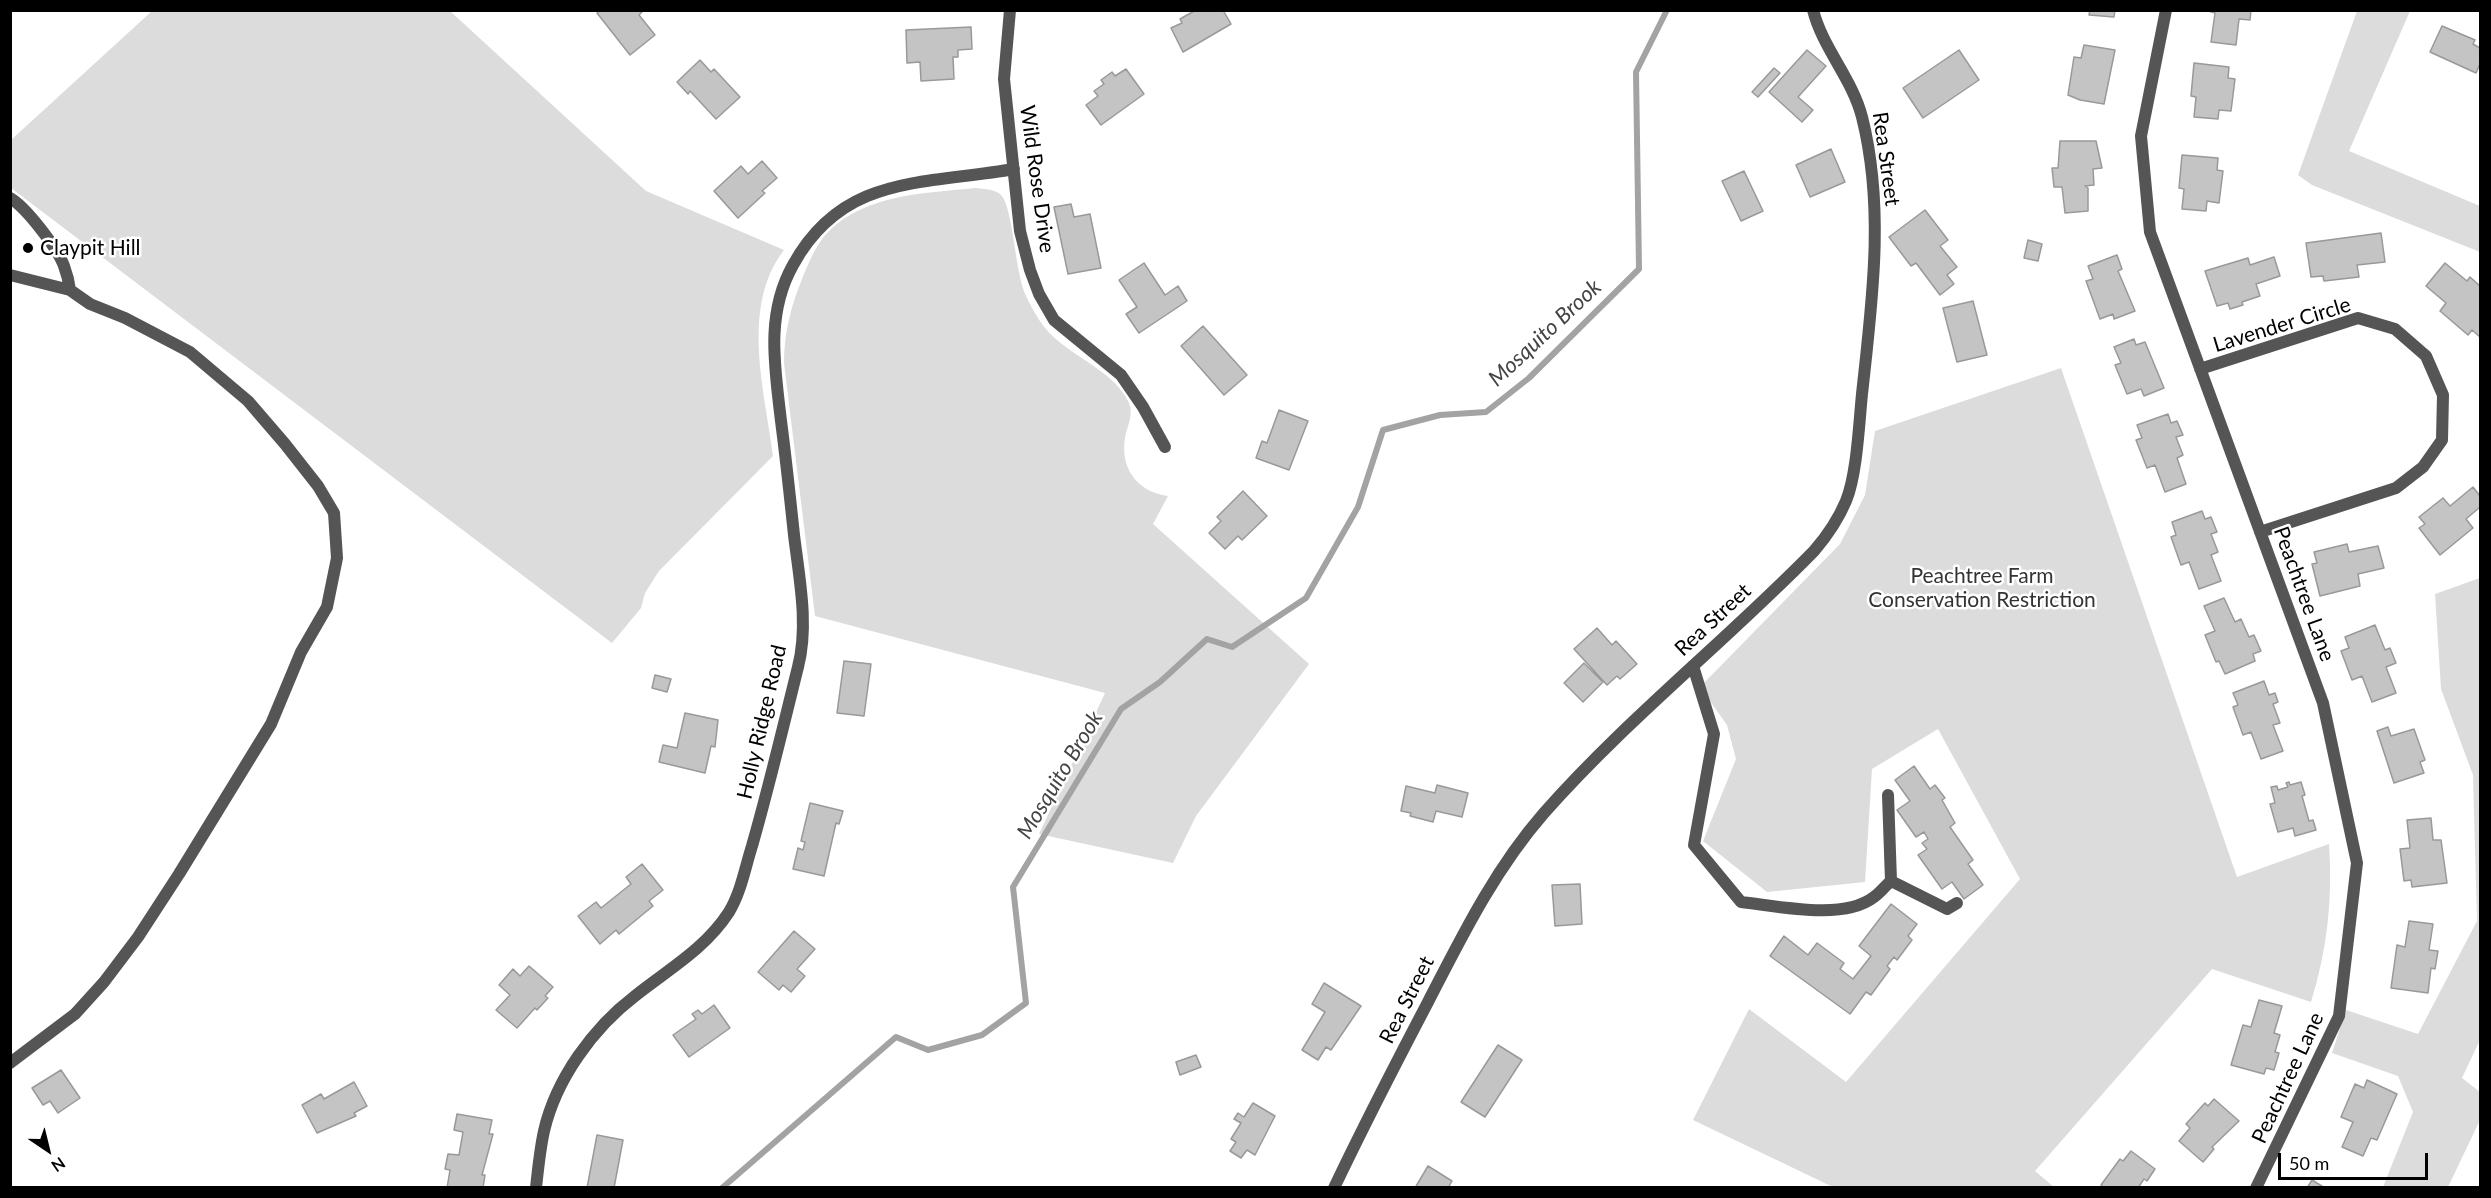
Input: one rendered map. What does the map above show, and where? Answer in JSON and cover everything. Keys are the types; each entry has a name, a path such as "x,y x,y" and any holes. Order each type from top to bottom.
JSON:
{"street":[{"name":"Wild Rose Drive","path":"1010,10 1004,79 1020,231 1040,294 1054,320 1121,375 1143,407 1165,447"},
{"name":"Rea Street","path":"1334,1188 1437,984 1492,884 1544,813 1693,666 1789,576 1827,536 1846,500 1857,448 1874,273 1876,222 1867,138 1854,90 1818,29 1813,10"},
{"name":"Peachtree Lane","path":"2166,10 2141,136 2150,231 2323,704 2357,863 2339,1016 2256,1188"},
{"name":"Holly Ridge Road","path":"536,1188 545,1128 560,1089 577,1058 614,1013 700,948 715,933 732,908 741,885 762,812 800,663 802,620 789,482 773,365 773,334 778,307 790,270 805,244 823,222 846,206 876,191 1014,169"},
{"path":"10,198 18,202 64,265 70,290"},
{"path":"10,275 70,290 90,304 125,318 190,352 248,401 298,460 334,513 337,558 327,607 302,652 271,724 179,874 138,937 75,1014 10,1063"},
{"name":"Lavender Circle","path":"2200,369 2358,318 2395,329 2426,356 2443,395 2442,440 2423,467 2396,488 2260,532"},
{"path":"1693,666 1714,734 1694,845 1742,902 1812,910 1848,908 1873,898 1891,881 1888,795"},
{"path":"1891,881 1947,909 1958,903"}],"green space":[{"path":"152,11 450,11 646,191 784,250 771,273 763,297 759,323 761,377 773,456 659,571 645,593 641,608 612,643 11,188 11,140"},
{"path":"2357,11 2410,11 2349,151 2480,206 2480,252 2312,185 2298,175"},
{"path":"975,188 996,192 1005,202 1022,286 1043,326 1057,340 1116,384 1129,403 1130,416 1124,449 1128,468 1139,484 1157,494 1168,496 1153,524 1309,664 1196,816 1173,863 1039,834 1105,693 815,616 784,363 787,330 798,289 820,242 829,231 861,209 879,202 917,194"},
{"name":"Peachtree Farm Conservation Restriction","path":"2061,368 2237,877 2329,844 2328,924 2317,983 2311,1002 2212,969 2035,1171 2054,1187 1833,1187 1693,1120 1749,1009 1846,1082 2020,879 1938,729 1872,769 1865,882 1767,892 1703,841 1736,759 1727,725 1700,687 1840,544 1865,495 1875,431"},
{"path":"2480,578 2480,1040 2462,1078 2480,1092 2480,1120 2448,1187 2383,1187 2413,1112 2398,1076 2332,1053 2346,1010 2418,1034 2477,921 2473,775 2441,689 2435,594"}],"building":[{"path":"600,10 644,10 639,15 655,35 630,55 597,13"},
{"path":"1196,10 1223,10 1231,24 1183,52 1171,28 1182,23 1180,19"},
{"path":"2090,10 2115,10 2114,17 2089,15"},
{"path":"2205,10 2251,10 2250,20 2239,19 2236,45 2211,42 2215,13"},
{"path":"2442,26 2475,40 2473,44 2480,48 2480,64 2476,73 2430,52"},
{"path":"971,27 972,49 958,50 958,57 953,57 954,79 921,81 920,62 907,63 906,30"},
{"path":"2084,45 2115,50 2104,104 2080,100 2068,95 2074,57 2081,58"},
{"path":"1807,50 1826,66 1798,97 1813,110 1802,122 1769,92"},
{"path":"1959,50 1979,80 1923,118 1903,88"},
{"path":"700,60 711,72 714,69 740,97 716,119 690,91 688,94 677,82"},
{"path":"2194,63 2229,67 2228,78 2235,79 2231,111 2219,110 2218,119 2194,117 2196,97 2191,96"},
{"path":"1774,68 1780,73 1758,97 1752,92"},
{"path":"1126,69 1144,94 1101,125 1086,105 1098,96 1094,91 1104,84 1101,80 1112,72 1115,76"},
{"path":"2060,141 2096,141 2102,168 2093,169 2094,185 2085,186 2088,188 2088,211 2065,213 2062,187 2054,187 2052,168 2058,168"},
{"path":"1831,149 1845,182 1810,197 1796,165"},
{"path":"2182,155 2218,158 2217,170 2223,171 2219,203 2207,201 2206,211 2182,209 2184,189 2179,188"},
{"path":"762,161 777,178 762,191 765,193 738,218 714,191 741,166 748,174"},
{"path":"1744,171 1763,211 1741,221 1722,181"},
{"path":"1071,204 1074,217 1090,214 1101,268 1068,274 1054,207"},
{"path":"1925,210 1948,240 1940,246 1957,267 1947,275 1954,284 1940,295 1916,263 1911,266 1889,237"},
{"path":"2381,233 2385,262 2357,265 2359,277 2324,281 2323,276 2311,277 2306,243"},
{"path":"2028,240 2042,244 2038,261 2024,258"},
{"path":"2117,255 2122,269 2118,271 2135,311 2114,319 2113,314 2100,319 2086,281 2093,279 2088,266"},
{"path":"2274,257 2280,276 2256,284 2260,296 2230,309 2228,303 2217,306 2205,271 2248,258 2250,265"},
{"path":"1144,263 1165,295 1178,286 1187,301 1139,333 1126,314 1137,307 1119,280"},
{"path":"2445,263 2467,281 2470,277 2480,286 2480,337 2472,330 2468,335 2440,311 2446,303 2426,286"},
{"path":"1973,301 1987,355 1957,362 1943,308"},
{"path":"1203,326 1247,375 1224,395 1181,346"},
{"path":"2134,339 2136,345 2145,342 2164,388 2144,396 2141,389 2127,394 2115,365 2121,363 2114,347"},
{"path":"1279,410 1308,421 1289,470 1256,458 1262,441 1267,443"},
{"path":"2168,414 2171,423 2177,421 2183,435 2176,437 2183,455 2177,458 2186,484 2165,492 2155,465 2147,468 2136,440 2142,438 2137,425"},
{"path":"2473,487 2480,496 2480,507 2466,519 2473,528 2440,555 2419,528 2425,524 2419,517 2443,498 2450,506"},
{"path":"1243,491 1267,516 1242,540 1238,536 1225,549 1209,533 1221,521 1217,517"},
{"path":"2202,511 2205,519 2211,517 2217,532 2211,534 2218,552 2211,555 2221,581 2199,589 2189,562 2181,565 2171,537 2176,535 2172,522"},
{"path":"2347,544 2349,552 2378,546 2384,568 2358,574 2360,586 2320,596 2312,564 2317,563 2314,552"},
{"path":"2224,598 2235,622 2241,619 2249,637 2254,635 2261,651 2253,654 2255,661 2225,674 2219,661 2216,662 2205,635 2215,631 2204,606"},
{"path":"2375,625 2385,650 2390,648 2396,663 2386,667 2396,693 2372,702 2362,676 2352,680 2341,651 2349,648 2345,637"},
{"path":"1597,628 1612,645 1616,641 1637,664 1620,679 1617,676 1607,685 1574,649"},
{"path":"844,661 871,664 864,716 837,713"},
{"path":"1584,663 1603,682 1583,702 1564,683"},
{"path":"655,675 671,679 667,692 652,688"},
{"path":"2264,681 2269,695 2275,693 2278,702 2273,704 2280,723 2273,725 2283,751 2261,759 2251,732 2243,735 2233,707 2238,705 2233,693"},
{"path":"685,713 718,720 715,747 711,746 705,773 659,762 663,745 677,748"},
{"path":"2388,727 2391,736 2414,729 2425,760 2420,762 2424,773 2394,783 2377,731"},
{"path":"1914,766 1930,789 1935,785 1945,798 1942,800 1955,823 1950,827 1973,860 1968,864 1983,885 1964,899 1952,882 1942,889 1918,855 1927,849 1922,843 1928,839 1924,832 1916,837 1897,810 1910,801 1895,780"},
{"path":"2289,782 2290,785 2301,782 2305,795 2302,796 2309,821 2313,820 2316,830 2295,836 2293,828 2278,832 2270,804 2275,803 2271,787 2277,786 2278,790 2288,787 2286,783"},
{"path":"1437,785 1468,793 1462,817 1436,811 1433,822 1410,816 1411,813 1401,811 1406,786 1435,793"},
{"path":"810,803 843,811 839,824 836,823 824,876 793,869 798,848 803,850 805,842 801,841"},
{"path":"2431,818 2433,840 2441,840 2447,883 2412,887 2411,880 2404,881 2400,849 2410,848 2407,820"},
{"path":"642,864 663,890 649,901 653,906 619,934 616,930 600,944 578,916 596,902 601,908 631,884 626,877"},
{"path":"1580,884 1582,924 1555,926 1552,885"},
{"path":"1891,904 1917,924 1908,936 1912,940 1897,960 1894,957 1887,966 1890,969 1871,995 1866,992 1850,1014 1770,956 1784,936 1808,955 1817,943 1844,963 1840,969 1853,979 1871,956 1859,946"},
{"path":"2409,921 2433,924 2429,950 2438,951 2435,969 2431,968 2428,993 2391,988 2397,945 2405,947"},
{"path":"794,931 815,949 797,969 805,976 791,992 783,985 779,990 758,972"},
{"path":"529,966 553,987 545,996 548,998 537,1010 535,1008 517,1028 496,1010 510,995 499,985 513,969 520,976"},
{"path":"1324,983 1361,1006 1331,1050 1326,1047 1318,1060 1302,1050 1325,1012 1312,1004"},
{"path":"2259,1000 2282,1006 2274,1033 2280,1035 2275,1052 2279,1053 2274,1070 2266,1068 2264,1074 2231,1065 2243,1025 2251,1027"},
{"path":"714,1005 730,1028 689,1057 673,1035 696,1019 692,1014 698,1010 702,1014"},
{"path":"1498,1045 1522,1060 1485,1117 1461,1102"},
{"path":"1196,1055 1201,1067 1180,1075 1176,1062"},
{"path":"61,1070 80,1098 58,1113 50,1101 43,1105 32,1088"},
{"path":"2367,1080 2397,1094 2377,1140 2371,1138 2363,1156 2342,1147 2353,1122 2341,1117 2355,1084 2364,1088"},
{"path":"354,1082 367,1106 354,1113 356,1116 317,1133 302,1105 321,1094 324,1099"},
{"path":"2214,1099 2239,1121 2212,1147 2214,1149 2203,1162 2179,1141 2190,1128 2186,1124 2205,1103 2208,1106"},
{"path":"1253,1103 1275,1116 1255,1155 1247,1150 1241,1158 1230,1151 1236,1142 1231,1139 1241,1123 1234,1119 1238,1113 1244,1117"},
{"path":"457,1114 492,1120 489,1134 493,1134 482,1175 485,1175 483,1188 447,1188 450,1170 445,1169 448,1154 459,1155 463,1132 454,1130"},
{"path":"597,1135 623,1140 614,1188 587,1188"},
{"path":"2131,1151 2155,1169 2147,1181 2144,1179 2138,1188 2105,1188 2101,1185 2120,1159 2123,1161"},
{"path":"1428,1166 1452,1181 1448,1188 1415,1188"},
{"path":"2312,1180 2325,1188 2307,1188"}],"waterway":[{"name":"Mosquito Brook","path":"722,1188 896,1037 928,1050 982,1035 1026,1003 1013,887 1121,709 1160,682 1207,639 1232,647 1306,598 1358,507 1383,430 1440,415 1486,412 1529,378 1639,269 1636,72 1667,10"}],"place":[{"name":"Claypit Hill","path":"28,248"}]}
